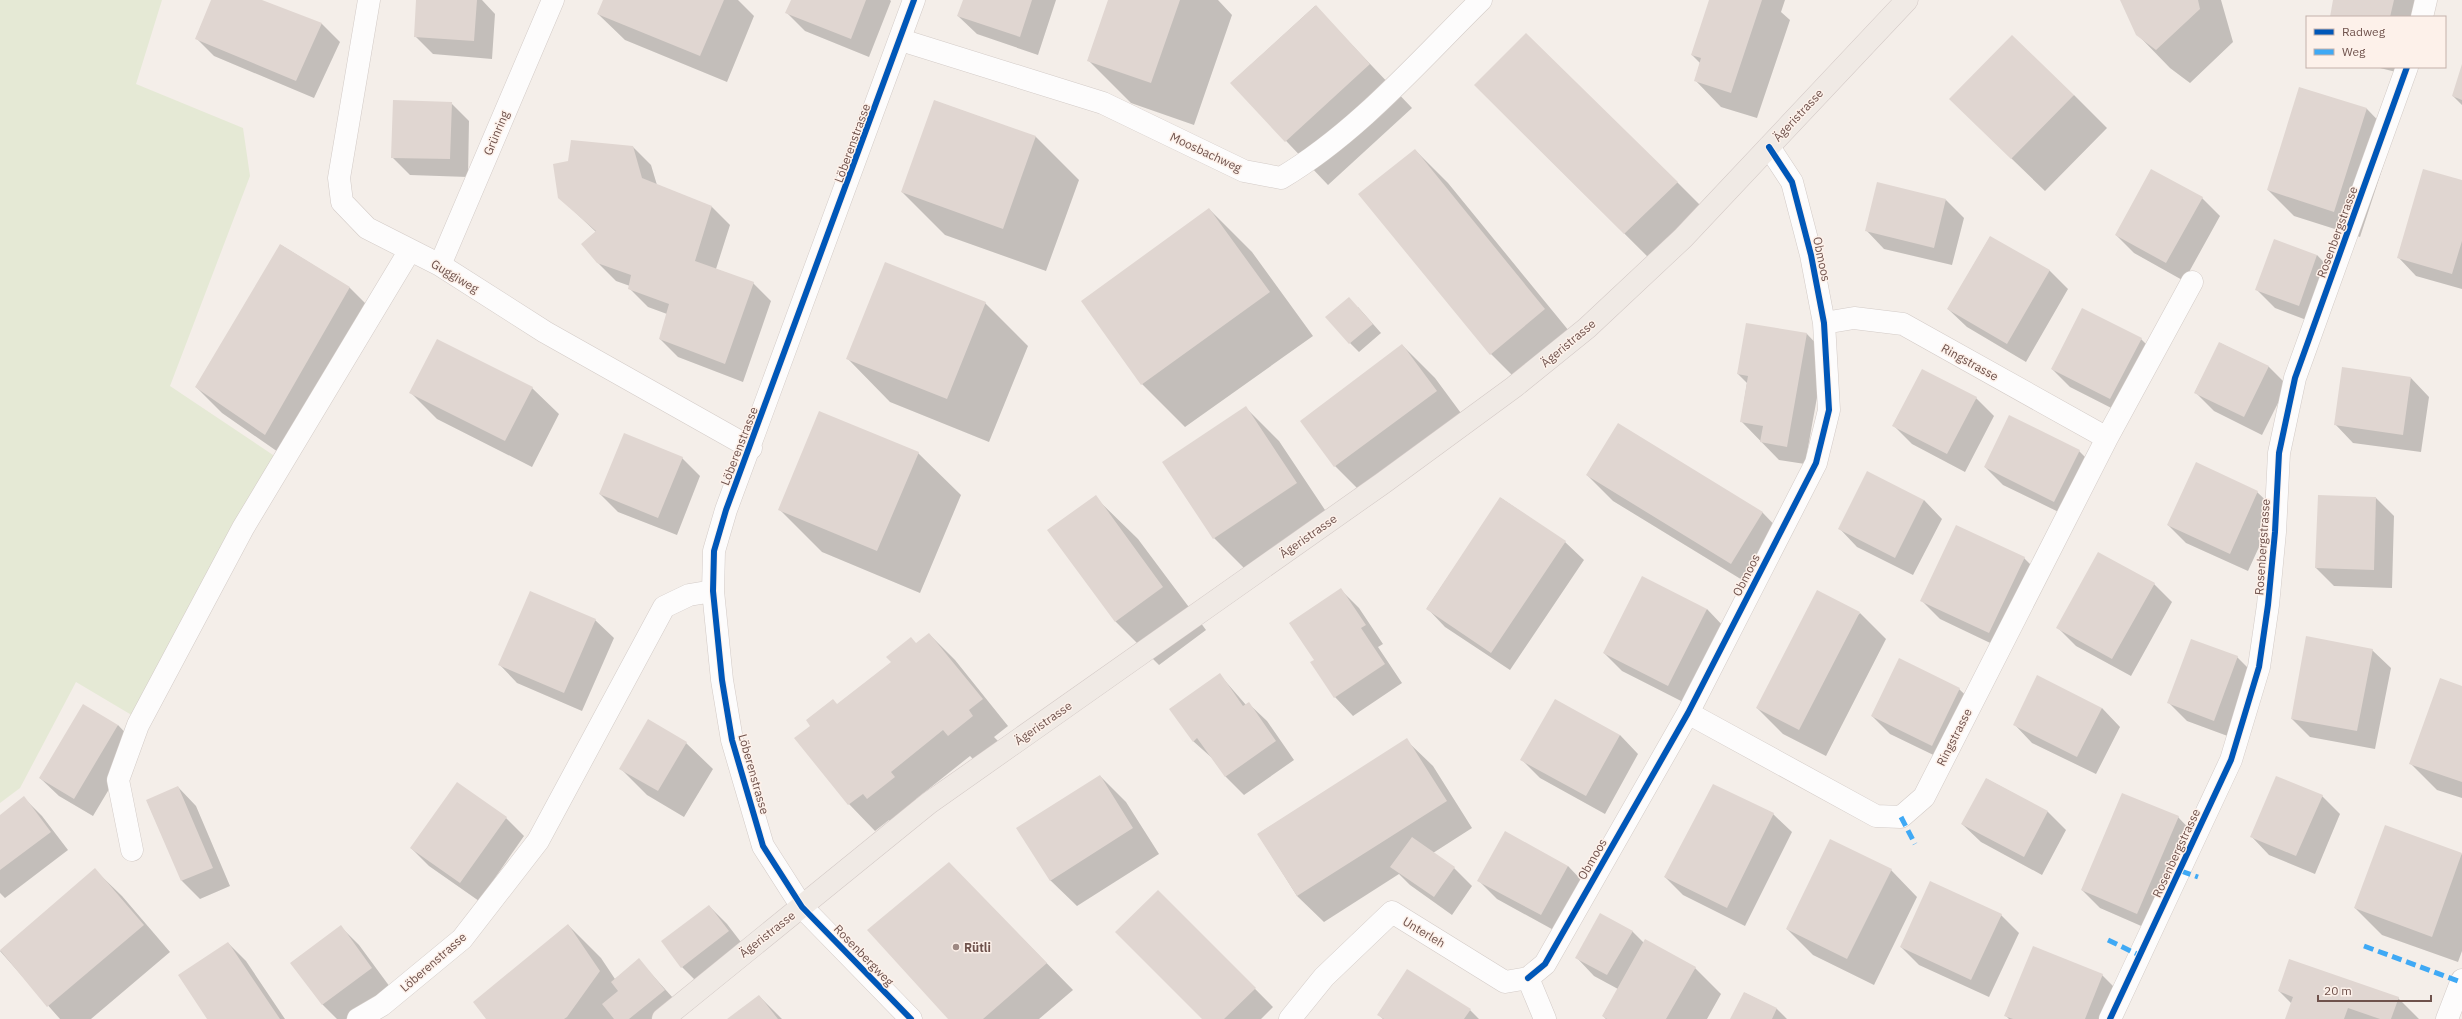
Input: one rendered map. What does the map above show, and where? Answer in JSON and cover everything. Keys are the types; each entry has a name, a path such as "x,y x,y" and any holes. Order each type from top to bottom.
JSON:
{"main road":[{"name":"Ägeristrasse","path":"663,1019 929,803 1514,388 1588,328 1683,238 1907,0"}],"street":[{"name":"Guggiweg","path":"369,0 339,178 342,202 367,228 440,265 545,332 751,448"},
{"name":"Grünring","path":"440,265 552,0"},
{"name":"Löberenstrasse","path":"802,907 764,846 734,747 722,680 713,591 714,551 726,510 751,448 901,40 914,0"},
{"name":"Moosbachweg","path":"901,40 1103,103 1244,171 1281,178 1312,160 1369,109 1481,0"},
{"path":"2422,16 2426,0"},
{"name":"Rosenbergstrasse","path":"2110,1019 2231,760 2259,667 2268,606 2275,532 2279,453 2295,378 2407,68"},
{"name":"Obmoos","path":"1528,978 1544,964 1688,712 1816,463 1829,410 1824,323 1811,255 1792,182 1769,147"},
{"path":"132,850 118,780 138,724 243,528 410,250"},
{"name":"Ringstrasse","path":"1688,712 1876,816 1901,817 1924,797 2107,438 2192,282"},
{"name":"Ringstrasse","path":"1824,323 1854,318 1903,324 2107,438"},
{"name":"Löberenstrasse","path":"358,1019 382,1006 462,939 538,841 664,607 689,595 713,591"},
{"name":"Rosenbergweg","path":"802,907 910,1019"},
{"name":"Unterleh","path":"1290,1019 1324,977 1392,912 1505,982 1528,978"},
{"path":"1528,978 1545,1019"},
{"path":"2447,1019 2462,980"}],"green space":[{"path":"0,0 162,0 136,84 243,128 250,176 170,386 279,459 140,720 76,682 20,788 0,803"}],"building":[{"path":"211,0 262,0 322,23 296,81 195,39"},
{"path":"416,0 477,0 474,41 414,37"},
{"path":"603,0 724,0 700,56 597,14"},
{"path":"791,0 866,0 851,39 785,13"},
{"path":"963,0 1032,0 1020,37 957,16"},
{"path":"1108,0 1180,0 1151,83 1087,61"},
{"path":"1709,0 1762,0 1731,93 1694,81 1701,58 1691,55"},
{"path":"2120,0 2198,0 2200,9 2156,50 2136,35"},
{"path":"2333,0 2394,0 2390,16 2330,16"},
{"path":"1316,5 1370,64 1285,142 1230,83"},
{"path":"1526,33 1678,182 1624,234 1474,85"},
{"path":"2012,35 2074,95 2011,159 1949,99"},
{"path":"2462,64 2462,100 2452,96"},
{"path":"2299,87 2367,108 2334,212 2267,190"},
{"path":"393,100 452,102 450,159 391,158"},
{"path":"934,100 1036,136 1003,229 901,192"},
{"path":"571,140 633,146 642,178 712,206 695,261 754,282 725,364 659,339 669,304 628,289 631,275 597,263 581,244 596,231 558,198 553,164 568,161"},
{"path":"1415,149 1545,309 1490,355 1358,194"},
{"path":"2151,169 2203,197 2166,263 2115,235"},
{"path":"2423,169 2462,180 2462,241 2452,274 2397,258"},
{"path":"1877,182 1946,199 1934,248 1865,231"},
{"path":"1209,208 1270,292 1141,385 1081,301"},
{"path":"1990,236 2050,270 2007,344 1947,309"},
{"path":"2274,239 2317,255 2299,306 2255,290"},
{"path":"280,244 350,287 265,435 195,387"},
{"path":"885,262 986,302 947,399 846,359"},
{"path":"1349,297 1373,324 1349,344 1325,317"},
{"path":"2082,308 2142,338 2110,399 2051,369"},
{"path":"1746,323 1807,333 1787,447 1760,442 1763,426 1740,422 1748,376 1737,374"},
{"path":"437,339 533,387 505,441 409,393"},
{"path":"2219,342 2269,366 2244,417 2194,393"},
{"path":"1402,344 1437,391 1334,467 1300,421"},
{"path":"2342,367 2411,377 2403,435 2334,425"},
{"path":"1922,369 1977,397 1947,454 1892,426"},
{"path":"1246,406 1297,483 1213,539 1162,462"},
{"path":"819,411 919,452 877,551 778,510"},
{"path":"2009,415 2080,450 2054,502 1984,467"},
{"path":"1618,423 1763,512 1731,564 1586,475"},
{"path":"624,433 683,457 658,518 599,494"},
{"path":"2196,462 2258,491 2230,554 2167,525"},
{"path":"1867,471 1924,500 1895,558 1838,529"},
{"path":"1096,495 1163,587 1115,622 1047,530"},
{"path":"2318,495 2376,497 2374,570 2315,568"},
{"path":"1500,497 1566,541 1491,653 1426,609"},
{"path":"1956,525 2025,557 1989,633 1920,601"},
{"path":"2098,552 2155,583 2112,659 2056,628"},
{"path":"1642,576 1707,609 1668,686 1603,653"},
{"path":"1341,588 1366,625 1361,628 1385,664 1334,698 1310,662 1314,660 1289,623"},
{"path":"1817,590 1860,612 1799,730 1756,708"},
{"path":"530,591 596,619 564,693 498,665"},
{"path":"929,633 983,699 969,710 973,716 948,736 943,730 891,772 895,777 867,799 863,794 848,805 794,738 810,726 806,720 833,699 837,704 891,662 886,657 911,637 916,643"},
{"path":"2306,636 2373,649 2357,731 2291,719"},
{"path":"2191,639 2238,656 2214,721 2167,703"},
{"path":"1899,658 1960,688 1932,746 1871,716"},
{"path":"1220,673 1243,706 1249,702 1276,741 1225,777 1197,738 1193,742 1169,709"},
{"path":"2037,675 2102,708 2077,757 2013,725"},
{"path":"2440,678 2462,686 2462,782 2409,764"},
{"path":"1555,699 1620,735 1586,796 1520,760"},
{"path":"83,704 118,725 74,799 39,778"},
{"path":"648,719 687,742 658,791 619,769"},
{"path":"1407,738 1447,801 1297,896 1257,834"},
{"path":"1100,775 1133,828 1050,881 1016,828"},
{"path":"2276,776 2323,795 2296,856 2250,837"},
{"path":"1986,778 2048,811 2024,857 1961,824"},
{"path":"457,782 507,817 460,883 410,848"},
{"path":"1713,784 1774,813 1727,908 1664,877"},
{"path":"178,786 213,868 181,881 146,800"},
{"path":"2122,793 2179,816 2137,914 2081,890"},
{"path":"24,796 51,832 0,870 0,815"},
{"path":"2385,825 2462,853 2432,937 2354,908"},
{"path":"1505,831 1568,866 1541,915 1477,881"},
{"path":"1412,837 1455,867 1434,897 1390,867"},
{"path":"1830,839 1892,869 1847,959 1786,929"},
{"name":"Rütli","path":"949,862 1047,963 983,1019 948,1019 867,930"},
{"path":"95,868 144,925 47,1007 0,950"},
{"path":"1930,881 2002,914 1971,980 1900,947"},
{"path":"1158,890 1256,988 1224,1019 1202,1019 1115,932"},
{"path":"709,905 729,931 681,968 661,941"},
{"path":"1600,913 1633,931 1607,975 1575,958"},
{"path":"568,924 600,971 567,1017 564,1019 486,1019 473,1002"},
{"path":"341,925 372,968 322,1005 290,963"},
{"path":"1645,939 1696,967 1666,1019 1607,1019 1602,1016"},
{"path":"228,942 280,1019 207,1019 178,975"},
{"path":"2033,946 2103,974 2085,1019 2013,1019 2004,1016"},
{"path":"639,958 665,990 629,1019 614,1019 602,1004 618,991 611,982"},
{"path":"2289,959 2399,997 2391,1019 2380,1019 2348,1008 2344,1019 2285,1019 2293,997 2278,991"},
{"path":"1407,969 1471,1009 1464,1019 1384,1019 1377,1015"},
{"path":"1744,992 1777,1008 1772,1019 1730,1019"},
{"path":"759,995 778,1019 727,1019"}],"marked path":[{"path":"1901,817 1915,844"},
{"path":"2181,871 2198,877"},
{"path":"2108,940 2139,955"},
{"path":"2364,946 2461,982"}],"cycle path":[{"path":"911,1019 802,907 763,846 732,740 722,680 713,591 714,551 726,510 914,0"},
{"path":"2110,1019 2231,760 2259,667 2268,605 2275,532 2279,453 2295,378 2407,68"},
{"path":"1528,978 1545,964 1688,713 1816,463 1829,410 1824,323 1811,255 1792,182 1769,147"}],"place":[{"name":"Rütli","path":"956,947"}]}
